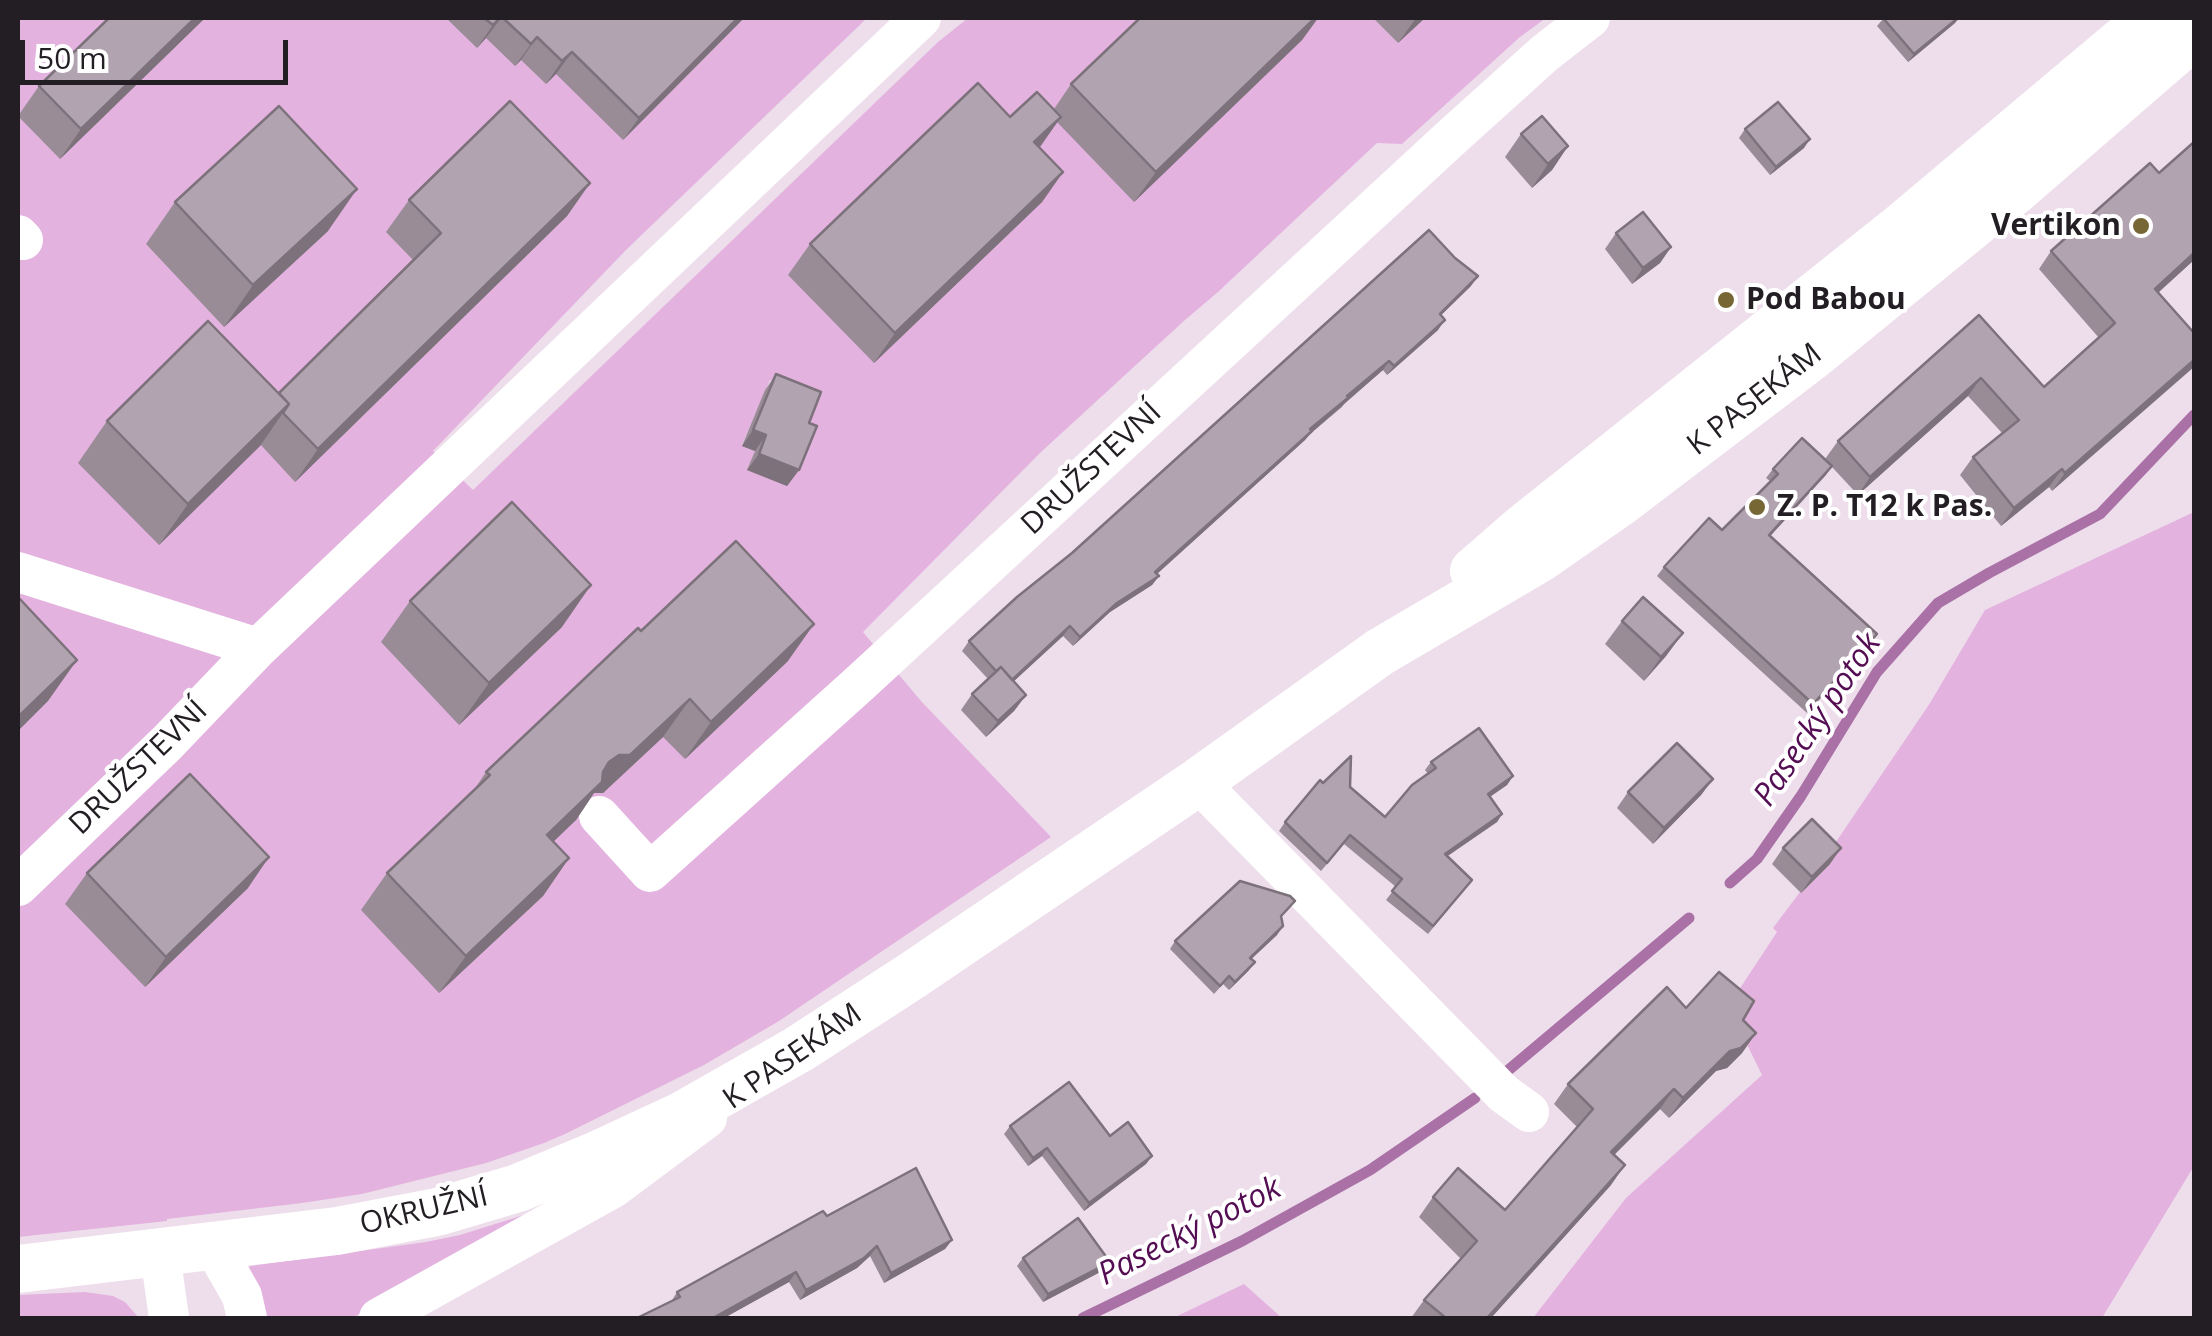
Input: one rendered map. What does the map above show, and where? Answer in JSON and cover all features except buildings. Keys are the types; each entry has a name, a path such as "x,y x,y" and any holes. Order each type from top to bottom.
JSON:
{"street":[{"name":"DRUŽSTEVNÍ","path":"18,886 168,743 258,648 921,18"},
{"name":"DRUŽSTEVNÍ","path":"599,816 650,872 1454,135 1590,18"},
{"name":"K PASEKÁM","path":"1380,652 1522,530 1868,254 2150,18"},
{"name":"K PASEKÁM","path":"379,1318 613,1188 799,1050 1198,782 1380,652 1540,558 1745,410 2013,192 2194,35"},
{"path":"18,572 258,648"},
{"path":"1198,782 1504,1094 1529,1112"},
{"name":"OKRUŽNÍ","path":"18,1270 353,1228 437,1212 518,1188 595,1156 681,1116 799,1050"},
{"path":"213,1246 242,1296 247,1318"},
{"path":"160,1253 169,1318"}],"shaded area":[{"path":"18,18 867,18 626,250 433,451 473,490 938,42 968,18 1373,18 1398,43 1425,18 1546,18 1402,144 1377,143 1040,453 863,632 921,701 1051,837 779,1021 704,1065 544,1143 486,1163 362,1194 18,1237","holes":["770,380 789,388 748,470 755,451 742,445"]},
{"path":"2194,512 2194,1166 2102,1318 1533,1318 1626,1198 1762,1075 1733,1016 1733,999 1777,932 1773,928 1930,703 1985,610"},
{"path":"527,1214 528,1218 352,1318 265,1318 248,1269 426,1242"},
{"path":"1244,1284 1282,1318 1173,1318"},
{"path":"85,1292 113,1296 125,1302 139,1318 18,1318 18,1295"}],"waterway":[{"name":"Pasecký potok","path":"1730,883 1757,859 1801,796 1877,672 1938,603 2100,514 2194,415"},
{"name":"Pasecký potok","path":"1499,1078 1689,918"},
{"name":"Pasecký potok","path":"1083,1318 1242,1241 1370,1170 1475,1098"}],"place":[{"name":"Vertikon","path":"2141,226"},
{"name":"Pod Babou","path":"1726,300"},
{"name":"Z. P. T12 k Pas.","path":"1757,507"}]}
